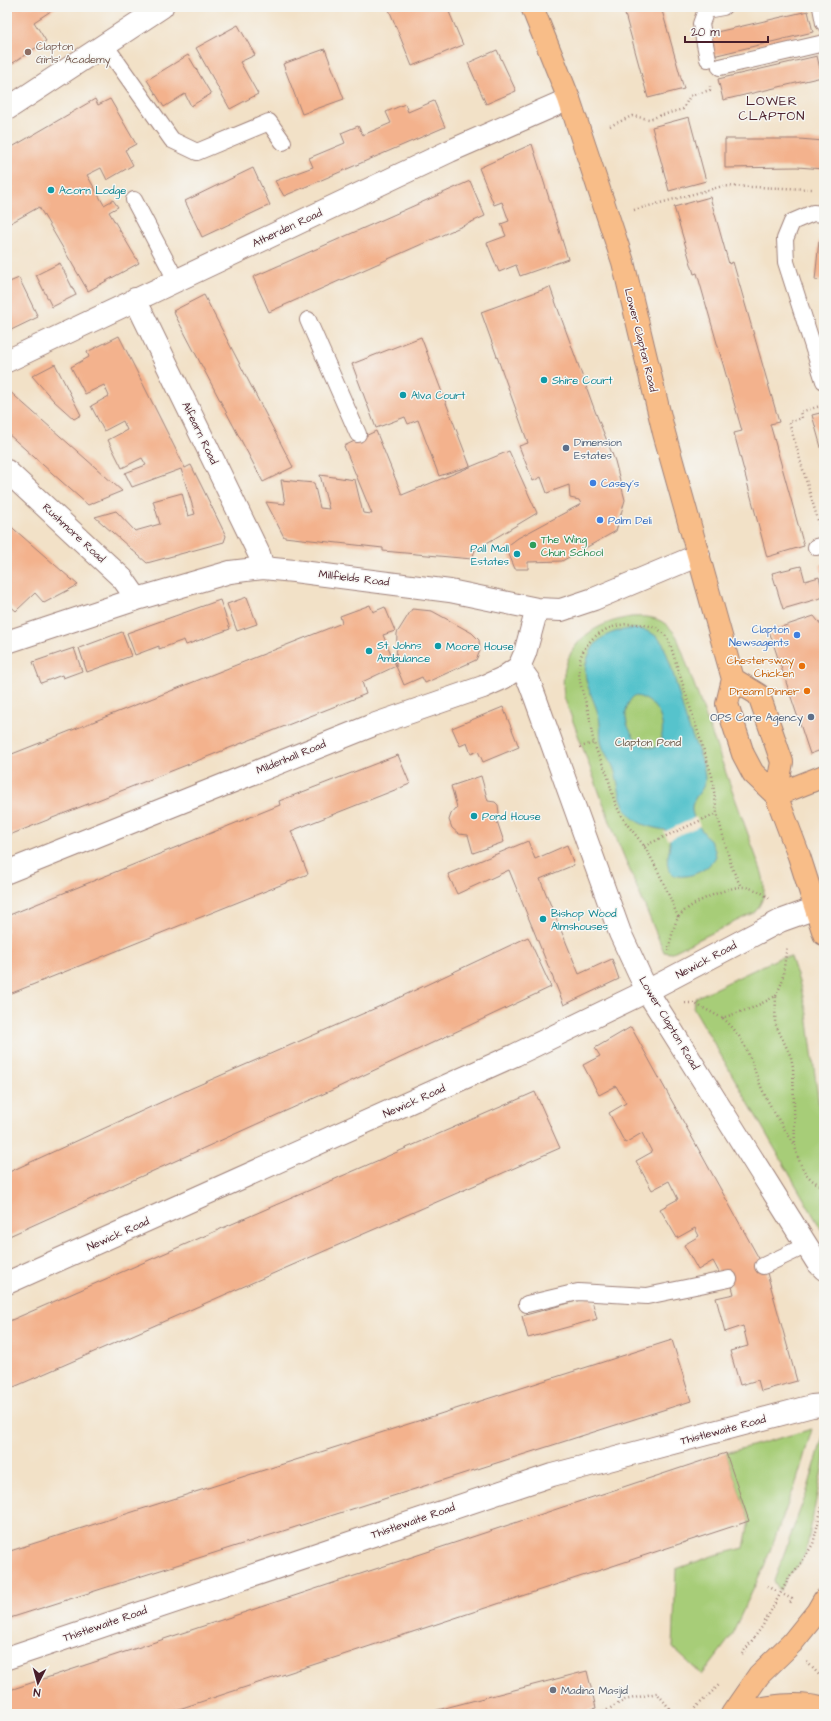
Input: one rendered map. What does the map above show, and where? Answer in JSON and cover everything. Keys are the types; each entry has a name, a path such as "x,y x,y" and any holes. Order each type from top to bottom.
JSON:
{"main road":[{"name":"Lower Clapton Road","path":"532,7 569,99 623,262 664,433 733,679 727,704 743,754 753,773 776,794 824,934"},
{"name":"Lower Clapton Road","path":"733,679 759,695 782,762 776,794"},
{"path":"776,794 824,776"},
{"path":"733,1714 759,1675 792,1643 817,1612 824,1600"},
{"path":"733,1714 770,1706 799,1704 824,1709"}],"street":[{"path":"7,109 162,7"},
{"name":"Atherden Road","path":"7,361 450,151 569,99"},
{"name":"Alfearn Road","path":"135,299 259,554 263,568"},
{"name":"Rushmore Road","path":"7,471 123,579 137,599"},
{"name":"Millfields Road","path":"7,642 137,599 230,572 263,568 357,578 442,590 537,609 561,610 594,599 699,555"},
{"path":"520,667 537,609"},
{"name":"Mildenhall Road","path":"7,872 365,728 483,687 520,667"},
{"name":"Lower Clapton Road","path":"520,667 529,681 620,933 647,991 817,1262 824,1269"},
{"name":"Newick Road","path":"7,1284 515,1055 647,991 780,921 816,908"},
{"name":"Thistlewaite Road","path":"7,1658 552,1475 812,1406 824,1405"}],"lane":[{"path":"724,7 706,10 702,24 714,63 824,43"},
{"path":"821,7 824,23"},
{"path":"105,45 172,140 197,152 269,122 283,142"},
{"path":"134,200 176,280"},
{"path":"824,214 813,212 792,222 785,239 786,262 824,381"},
{"path":"308,320 358,434"},
{"path":"763,1266 808,1246"},
{"path":"527,1304 578,1292 647,1296 728,1279"}],"path":[{"path":"610,126 632,116 649,119 683,109 690,96 710,90 714,63"},
{"path":"634,210 723,186 816,189"},
{"path":"820,525 789,422 802,418 800,412 824,405"},
{"path":"678,917 664,883 644,846 627,826 618,809 612,795 607,774 594,743 588,710 580,682 580,656 587,643 599,633 610,628 626,624 654,626 664,632 673,649 712,776 717,813 732,868 741,887"},
{"path":"583,746 594,743"},
{"path":"644,846 717,813"},
{"path":"667,953 678,917 693,906 713,895 741,887 764,894"},
{"path":"788,944 782,982 776,996 775,1023 791,1057 793,1068 796,1146 798,1156 807,1176 817,1184 824,1186"},
{"path":"722,1018 752,1008 776,996"},
{"path":"694,1003 722,1018 736,1032 744,1043 762,1089 781,1124 796,1146"},
{"path":"739,1658 762,1628 790,1576 798,1568 813,1544 824,1498"},
{"path":"768,1586 776,1590"},
{"path":"806,1659 813,1670 824,1680"},
{"path":"689,1714 720,1684"},
{"path":"600,1714 625,1700 657,1694 670,1709"}],"green space":[{"name":"Clapton Pond","path":"631,617 646,617 663,622 677,637 762,873 764,883 763,898 755,912 671,953 664,952 615,835 564,697 563,680 566,666 571,653 579,642 589,633 601,626"},
{"path":"781,957 791,957 801,988 807,1014 824,1144 824,1234 693,1007 695,998"},
{"path":"812,1429 797,1480 763,1569 730,1638 702,1675 673,1648 676,1569 715,1555 744,1548 749,1521 726,1453"},
{"path":"824,1433 824,1459 806,1552 797,1567 788,1576 780,1591 774,1581 808,1488"}],"water":[{"name":"Clapton Pond","path":"621,630 644,630 656,636 663,644 667,653 687,723 703,764 705,783 693,802 692,811 697,823 715,849 716,856 704,869 692,875 674,875 670,871 667,864 670,840 665,830 641,823 634,819 625,808 620,795 614,769 602,745 599,717 587,683 585,670 589,656 596,643 607,635","holes":["634,696 650,702 656,708 660,716 662,733 660,741 655,748 639,742 633,736 626,719 626,711"]}],"pier":[{"path":"696,817 700,826 668,840 664,832"}],"building":[{"path":"7,7 57,7 34,22 46,41 7,67"},
{"path":"388,7 447,7 463,45 412,66"},
{"path":"623,7 661,7 684,89 648,98"},
{"path":"808,11 813,32 713,56 708,34"},
{"path":"238,25 255,55 240,62 258,94 230,109 196,48"},
{"path":"325,49 344,99 302,114 283,64"},
{"path":"497,50 516,91 486,104 468,63"},
{"path":"188,55 211,94 191,106 185,94 164,107 147,80"},
{"path":"817,56 822,77 723,100 718,79"},
{"name":"Acorn Lodge","path":"95,99 98,105 110,99 136,144 125,150 133,165 107,180 101,168 87,175 104,205 113,200 118,207 109,212 139,263 88,291 39,207 7,225 7,150"},
{"path":"434,101 445,127 284,196 275,181 313,167 309,158 345,143 341,133 358,126 363,135 391,123 386,112 405,104 408,112"},
{"path":"689,117 706,181 669,191 652,127"},
{"path":"725,139 799,139 824,141 824,169 797,167 725,168"},
{"path":"532,144 568,259 520,276 516,265 499,272 487,243 506,236 501,224 509,221 502,202 494,205 479,168"},
{"path":"253,168 270,205 202,237 185,201"},
{"path":"470,181 485,216 269,312 253,277"},
{"path":"710,197 729,264 733,262 779,422 770,424 804,546 767,557 734,433 742,431 697,273 694,274 674,207"},
{"path":"819,241 824,241 824,281 815,280"},
{"path":"60,263 76,295 52,307 36,275"},
{"path":"19,278 38,317 7,332 7,283"},
{"path":"550,287 595,411 615,461 625,500 616,531 562,561 528,562 528,569 515,569 506,547 518,538 581,504 579,500 570,498 569,485 547,493 541,477 533,481 519,446 528,443 481,312"},
{"path":"204,295 293,467 263,482 173,311"},
{"path":"119,336 185,468 191,465 226,536 224,542 147,563 95,517 116,511 135,531 160,524 153,501 182,493 188,516 195,514 181,469 132,487 125,473 146,465 142,458 122,468 108,440 127,430 123,421 104,431 91,406 109,396 104,385 85,394 71,367 89,357 87,352"},
{"name":"Alva Court","path":"421,337 470,466 439,476 418,420 408,424 405,417 376,428 352,364"},
{"path":"55,364 81,415 74,419 54,401 32,376"},
{"path":"7,389 122,491 88,505 7,433"},
{"path":"824,412 824,458 812,415"},
{"path":"376,431 402,495 509,451 537,513 475,550 472,559 383,551 383,548 284,537 266,502 285,504 281,480 314,483 320,508 329,509 320,475 355,480 363,513 372,514 344,446"},
{"path":"7,523 78,585 44,603 35,593 16,611 7,603"},
{"path":"824,564 824,581 823,581 820,565"},
{"path":"801,566 805,581 819,577 824,597 783,609 772,573"},
{"path":"247,597 257,624 237,631 227,604"},
{"path":"220,600 230,629 186,645 184,640 159,649 159,646 135,655 127,633"},
{"path":"370,605 373,612 385,607 395,631 383,635 396,666 362,682 366,694 7,836 7,756 342,623 340,616"},
{"name":"Moore House","path":"412,609 432,611 472,633 479,640 480,651 476,660 425,683 422,677 404,685 396,666 397,633"},
{"path":"814,616 824,631 824,749 810,754 769,631"},
{"path":"122,632 131,656 87,672 79,648"},
{"path":"74,648 82,671 63,678 62,675 41,683 33,662"},
{"path":"503,707 519,747 483,762 478,751 471,754 467,743 460,746 452,728"},
{"path":"398,755 410,784 291,831 308,874 7,995 7,916 280,805 279,801"},
{"name":"Pond House","path":"481,776 488,801 495,802 498,805 499,813 496,818 504,842 473,853 468,835 459,834 452,828 449,820 451,814 457,807 451,786"},
{"name":"Bishop Wood Almshouses","path":"528,841 535,859 567,845 574,865 540,879 579,974 612,959 619,979 564,1005 509,870 457,894 448,874"},
{"path":"528,937 551,987 330,1091 7,1237 7,1173 192,1088 392,1001"},
{"path":"631,1027 767,1273 797,1381 761,1391 758,1380 740,1385 730,1351 748,1346 743,1326 725,1332 716,1298 734,1294 731,1283 721,1276 713,1261 698,1270 684,1245 699,1236 695,1228 677,1238 660,1209 678,1199 669,1181 652,1190 636,1161 652,1152 642,1133 625,1143 609,1113 626,1103 616,1086 599,1095 583,1065 600,1056 595,1048"},
{"path":"535,1092 560,1148 7,1390 7,1322"},
{"path":"591,1297 597,1319 528,1338 522,1316"},
{"path":"672,1340 691,1401 7,1619 7,1552"},
{"path":"726,1453 749,1521 164,1714 7,1714 7,1691"},
{"name":"Madina Masjid","path":"587,1671 596,1708 574,1714 422,1714"}],"place":[{"name":"Clapton Girls' Academy","path":"28,52"},
{"name":"Acorn Lodge","path":"51,190"},
{"name":"Shire Court","path":"544,380"},
{"name":"Alva Court","path":"403,395"},
{"name":"Dimension Estates","path":"566,448"},
{"name":"Casey's","path":"593,483"},
{"name":"Palm Deli","path":"600,520"},
{"name":"The Wing Chun School","path":"533,545"},
{"name":"Pall Mall Estates","path":"517,554"},
{"name":"Clapton Newsagents","path":"797,635"},
{"name":"Moore House","path":"438,646"},
{"name":"St Johns Ambulance","path":"369,651"},
{"name":"Chestersway Chicken","path":"802,666"},
{"name":"Dream Dinner","path":"807,691"},
{"name":"OPS Care Agency","path":"811,717"},
{"name":"Pond House","path":"474,816"},
{"name":"Bishop Wood Almshouses","path":"543,919"},
{"name":"Madina Masjid","path":"553,1690"}],"district":[{"name":"LOWER CLAPTON","path":"772,108"}]}
